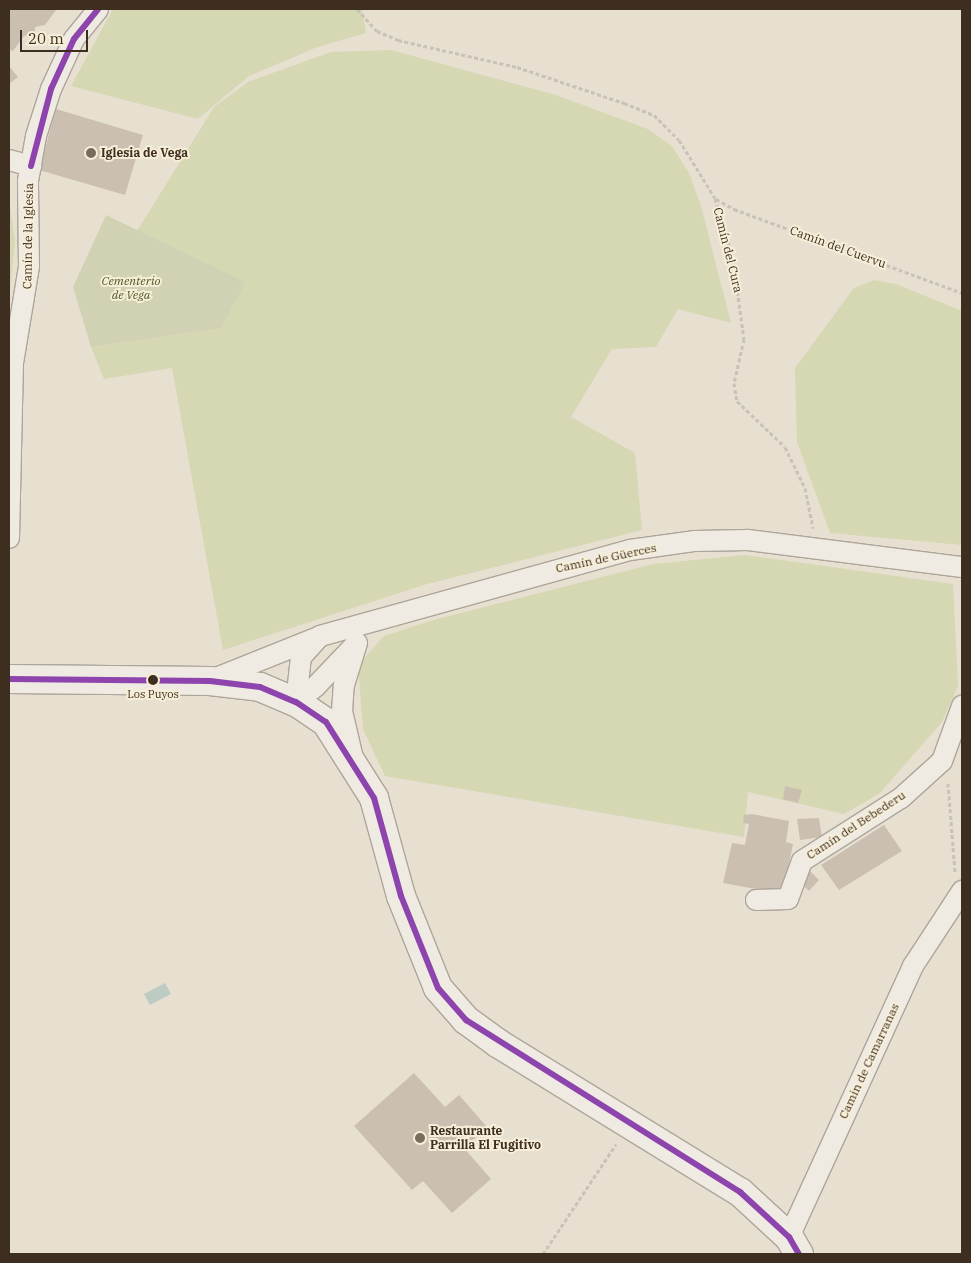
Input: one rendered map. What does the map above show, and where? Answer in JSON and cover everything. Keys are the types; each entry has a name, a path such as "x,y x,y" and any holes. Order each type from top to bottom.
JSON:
{"street":[{"name":"Camín de la Iglesia","path":"9,538 13,363 28,289 30,166 51,89 74,39 98,9"},
{"path":"9,160 30,166"},
{"name":"Camín de Güerces","path":"210,681 320,636 630,550 695,541 748,540 962,567"},
{"path":"296,702 316,688 358,643 374,621"},
{"path":"296,702 300,657 320,636"},
{"path":"354,763 342,710 344,685 358,643"},
{"path":"9,679 210,681 260,687 296,702 326,722 354,763 374,798 401,896 438,988 466,1020 499,1044 740,1192 794,1246"},
{"name":"Camín del Bebederu","path":"756,900 788,899 802,861 901,798 942,761 962,706"},
{"name":"Camin de Camarranas","path":"794,1246 913,966 958,895"}],"path":[{"name":"Camín del Cura","path":"357,9 377,31 398,40 517,67 654,116 679,140 715,198 743,310 744,338 734,384 737,401 785,447 804,488 818,549"},
{"name":"Camín del Cuervu","path":"715,198 734,209 962,293"},
{"path":"942,761 949,787 958,895"},
{"path":"543,1254 629,1125"}],"green space":[{"path":"113,9 362,9 366,33 315,48 249,76 198,119 71,86"},
{"path":"391,50 556,95 648,129 672,146 689,173 701,206 731,323 678,309 656,347 612,349 571,417 635,453 642,530 427,584 223,650 172,368 104,379 91,347 222,328 244,282 137,231 214,107 248,82 331,52"},
{"path":"9,199 15,240 9,304"},
{"name":"Cementerio de Vega","path":"106,215 245,282 222,328 91,347 73,287"},
{"path":"874,280 896,284 962,311 962,545 830,533 797,442 795,368 854,288"},
{"path":"745,555 953,584 958,686 942,722 880,793 844,814 748,792 744,837 385,776 363,729 358,665 384,636 437,619 653,564"}],"shaded area":[{"path":"165,983 171,994 150,1005 144,994"}],"building":[{"path":"9,9 65,9 56,10 45,25 35,27 35,33 24,36 13,51 9,50"},
{"path":"9,66 18,77 9,84"},
{"name":"Iglesia de Vega","path":"56,109 143,135 125,195 39,170"},
{"path":"785,786 802,790 798,803 783,799"},
{"path":"752,814 789,821 786,842 793,844 783,894 723,883 732,843 745,845 749,824 743,823 744,815"},
{"path":"819,818 822,837 800,840 797,819"},
{"path":"884,825 902,851 839,890 821,865"},
{"path":"807,868 819,880 809,891 797,879"},
{"name":"Restaurante Parrilla El Fugitivo","path":"414,1073 445,1107 459,1095 487,1127 464,1148 491,1179 452,1213 423,1181 412,1190 354,1126"}],"transit line":[{"path":"31,166 51,89 74,39 98,9"},
{"path":"9,679 210,681 260,687 296,702 326,722 374,798 401,896 438,988 466,1020 740,1192 789,1237 799,1254"}],"place":[{"name":"Iglesia de Vega","path":"91,153"},
{"name":"Los Puyos","path":"153,680"},
{"name":"Restaurante Parrilla El Fugitivo","path":"420,1138"}]}
